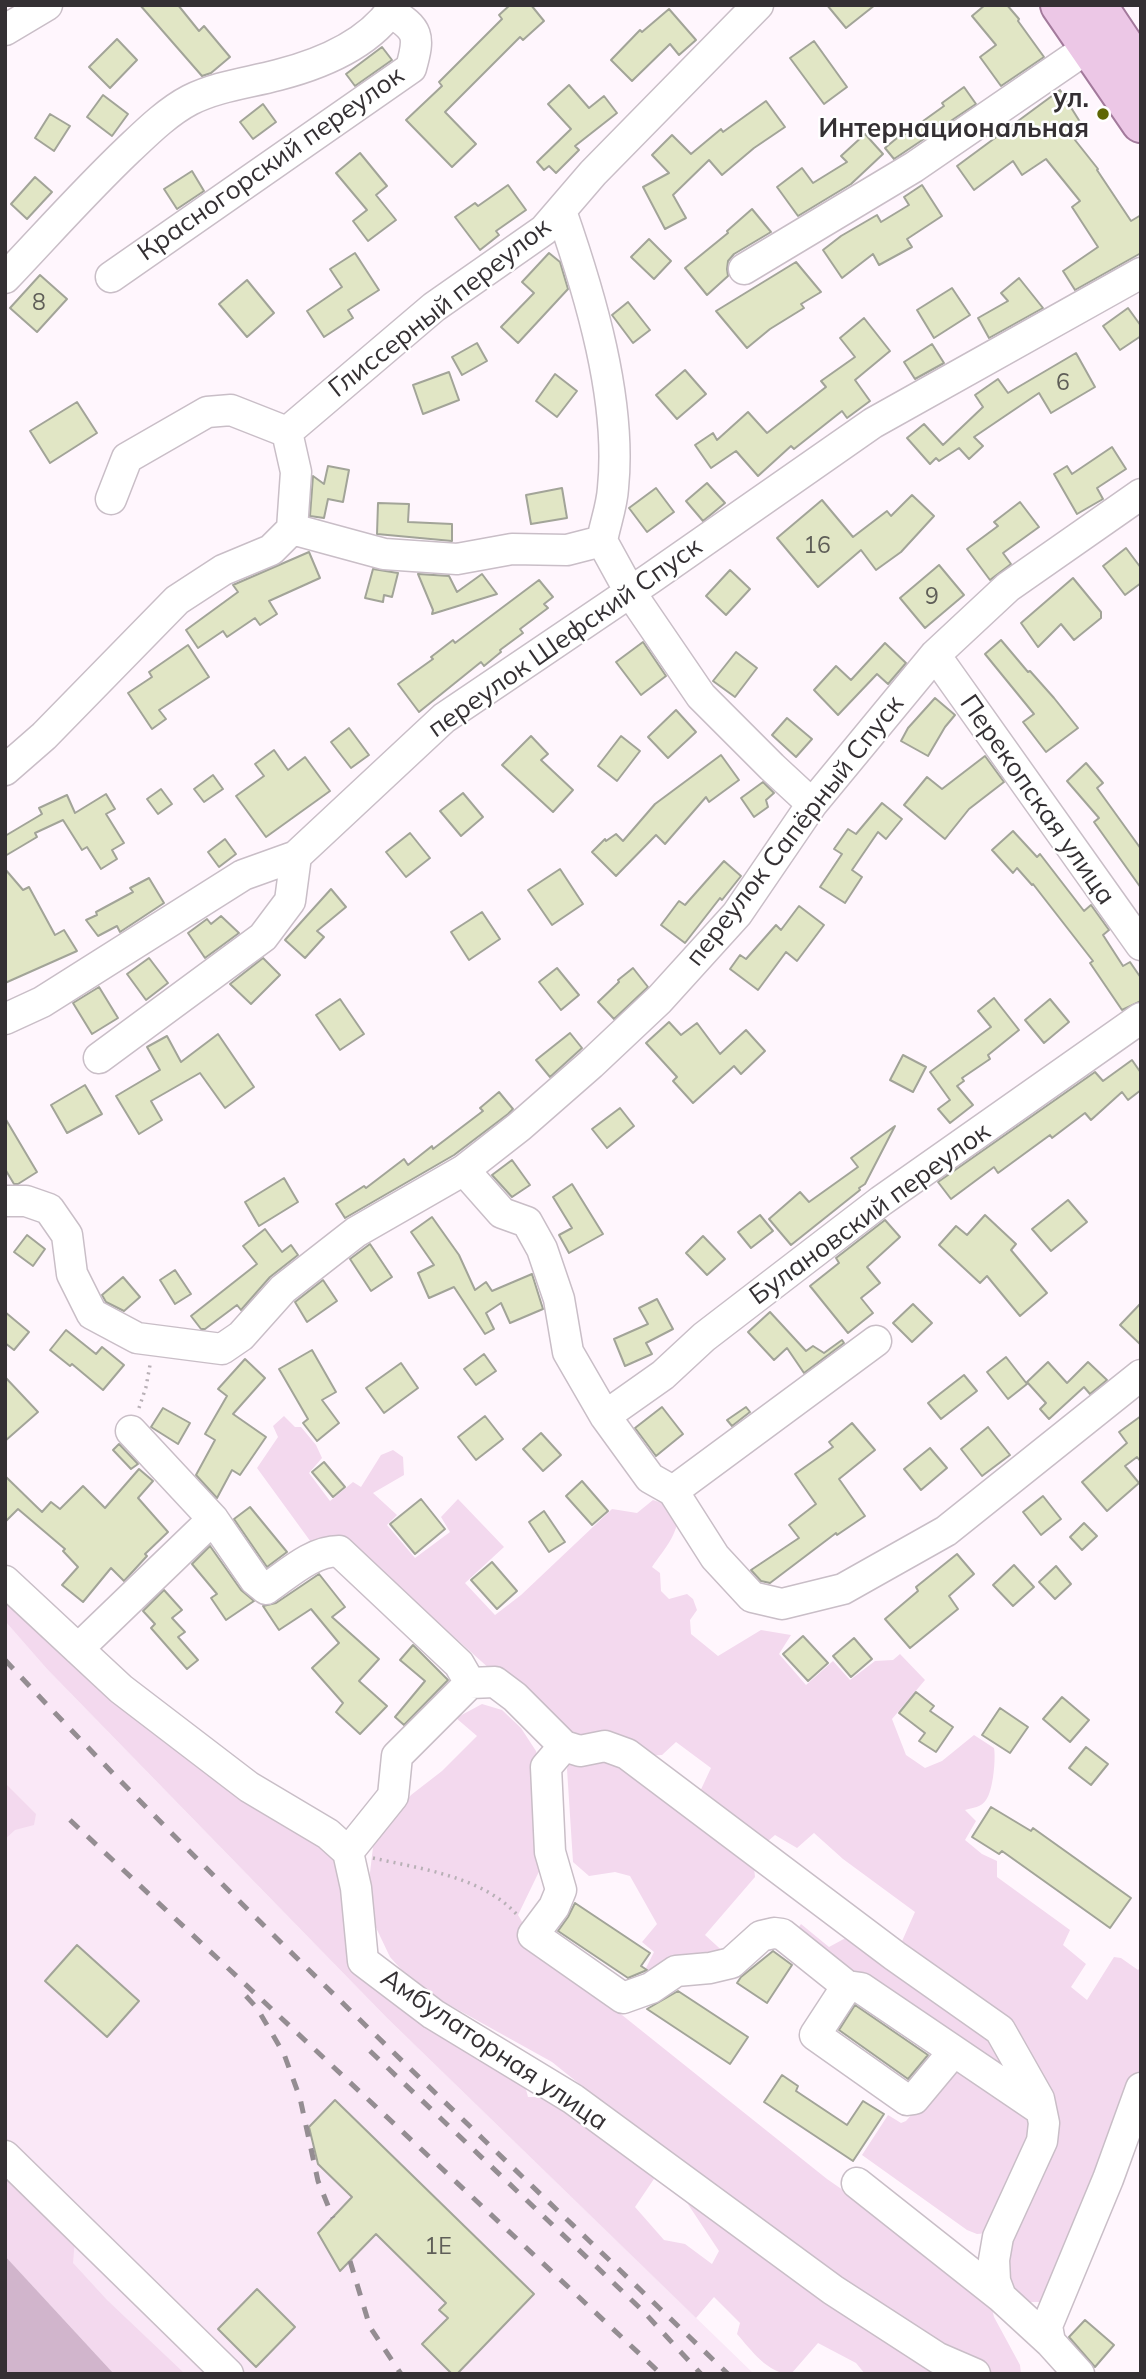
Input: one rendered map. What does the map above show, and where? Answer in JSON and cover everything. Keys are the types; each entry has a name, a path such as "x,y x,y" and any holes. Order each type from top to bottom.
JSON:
{"main road":[{"path":"1060,5 1141,123"},
{"path":"1097,5 1141,71"}],"street":[{"path":"5,30 47,5"},
{"name":"Глиссерный переулок","path":"287,432 434,307 544,230 593,173 758,5"},
{"name":"Красногорский переулок","path":"5,278 110,167 149,131 189,100 226,86 278,75 324,61 365,37 392,9 410,24 418,44 411,68 111,276"},
{"path":"744,269 914,167 1089,47"},
{"name":"Глиссерный переулок","path":"561,211 581,269 612,405 613,489 601,541"},
{"name":"переулок Шефский Спуск","path":"5,1019 42,1002 243,875 296,856 444,718 873,423 1141,273"},
{"path":"5,770 44,737 177,600 223,570 271,550 292,529 296,472 287,432 230,411 207,412 127,458 111,499"},
{"name":"переулок Сапёрный Спуск","path":"137,1338 222,1349 241,1336 283,1289 356,1232 464,1170 570,1082 659,1000 737,914 812,804 935,655 1008,587 1141,494"},
{"path":"292,529 384,554 457,559 512,549 567,550 601,541 629,593 701,696 812,804"},
{"name":"Перекопская улица","path":"935,655 1141,945"},
{"path":"99,1058 263,937 289,901 296,856"},
{"name":"Булановский переулок","path":"605,1416 663,1375 704,1337 881,1201 1141,1018"},
{"path":"464,1170 502,1213 527,1222 542,1249 559,1299 568,1352 605,1416 650,1478 673,1491 715,1557 751,1597 782,1604 843,1590 946,1531 1141,1375"},
{"path":"5,1201 26,1201 48,1209 68,1235 72,1274 92,1314 137,1338"},
{"path":"673,1491 876,1342"},
{"path":"131,1431 213,1519 255,1580 266,1588 312,1558 328,1551 340,1551 459,1664 470,1683"},
{"path":"78,1649 213,1519"},
{"path":"5,1581 121,1689 248,1787 328,1834 348,1852 393,1796 397,1756 470,1683 495,1682 564,1746 580,1751 605,1746 627,1754 894,1956 1000,2030 1034,2089 1044,2123 1042,2141 998,2237 994,2260 995,2281 1001,2297"},
{"path":"564,1746 546,1767 550,1852 561,1890 554,1908 533,1935 623,1998 651,1988 676,1971 731,1963 761,1936 782,1934 847,1986 861,1988 1041,2110"},
{"name":"Амбулаторная улица","path":"348,1852 356,1888 363,1961 433,2014 573,2099 833,2290 939,2358 975,2374"},
{"path":"847,1986 815,2035 901,2097 914,2099 954,2051"},
{"path":"1049,2334 1129,2159 1141,2088"},
{"path":"5,2156 229,2374"},
{"path":"857,2183 1049,2334 1079,2374"}],"path":[{"path":"131,1431 146,1387 150,1364 137,1338"},
{"path":"348,1852 455,1878 506,1902 533,1935"}],"shaded area":[{"path":"284,1416 295,1427 301,1427 316,1445 322,1458 309,1473 330,1501 353,1482 361,1487 381,1455 393,1450 403,1457 404,1475 373,1493 397,1515 387,1525 415,1558 450,1532 441,1517 458,1499 504,1547 465,1583 495,1615 521,1595 612,1509 637,1513 653,1500 677,1508 678,1516 671,1539 652,1567 660,1573 661,1591 669,1599 687,1594 693,1599 697,1610 690,1620 691,1634 718,1656 761,1630 791,1635 779,1654 806,1685 833,1661 850,1680 875,1661 893,1660 900,1654 925,1680 892,1719 906,1755 925,1768 942,1761 974,1735 994,1748 994,1767 986,1800 977,1807 965,1810 976,1821 965,1840 982,1854 997,1861 997,1877 1070,1930 1063,1945 1086,1964 1071,1987 1087,2000 1114,1957 1121,1958 1138,1970 1141,1966 1141,2071 1112,2151 1042,2302 1027,2302 1003,2280 1043,2096 899,1948 915,1912 843,1859 814,1833 797,1848 775,1835 760,1848 696,1800 711,1768 676,1742 662,1755 646,1756 568,1739 347,1541 316,1549 257,1468 278,1437 273,1426"},
{"path":"5,1581 328,1834 363,1961 520,2067 528,2097 555,2097 658,2173 635,2207 664,2240 685,2244 712,2264 719,2251 662,2165 623,2119 552,2062 417,1987 390,1957 370,1915 368,1890 373,1847 411,1795 442,1771 477,1736 456,1718 482,1704 502,1710 521,1728 536,1751 543,1774 548,1853 518,1915 537,1947 827,2179 967,2276 989,2295 994,2317 1020,2365 1021,2374 865,2374 856,2363 818,2343 791,2374 783,2373 767,2366 748,2347 737,2334 740,2323 714,2297 696,2318 387,2018 47,1669 5,1621"},
{"path":"5,1621 47,1669 387,2018 754,2374 114,2374 5,2256"},
{"path":"606,1753 754,1867 755,1877 705,1935 728,1956 652,1980 646,1968 654,1952 642,1942 657,1924 630,1876 615,1872 589,1876 573,1862 567,1769 571,1756"},
{"path":"5,1783 36,1814 34,1825 15,1830 5,1839"},
{"path":"801,1924 829,1947 853,1934 992,2034 1018,2076 792,1937"},
{"path":"952,2067 1030,2110 1035,2128 989,2233 977,2234 967,2230 862,2155 888,2115 901,2123 906,2121"},
{"path":"5,2163 75,2239 73,2263 107,2300 185,2374 114,2374 5,2256"},
{"path":"5,2256 114,2374 5,2374"}],"building":[{"path":"140,5 178,5 199,31 204,26 230,57 211,73 202,76"},
{"path":"510,5 531,5 544,21 523,40 520,37 445,112 476,144 452,167 406,120 442,86 439,82 502,19 499,15"},
{"path":"827,5 875,5 846,28"},
{"path":"985,5 1007,5 1044,57 1001,86 980,57 996,45 972,16"},
{"path":"669,9 696,40 679,55 670,44 632,81 611,60 640,30 642,32"},
{"path":"117,39 137,60 110,88 89,67"},
{"path":"814,41 847,87 824,104 790,58"},
{"path":"382,47 392,60 355,86 346,74"},
{"path":"569,85 589,108 604,96 617,113 575,146 579,150 556,173 549,166 544,170 537,162 571,129 548,104"},
{"path":"964,87 976,104 894,159 885,148 944,106 942,103"},
{"path":"1060,90 1087,133 1075,140 1098,169 1131,221 1141,215 1141,253 1075,290 1063,271 1098,247 1072,207 1080,201 1046,159 1022,175 1013,161 974,190 957,166"},
{"path":"103,95 128,114 112,136 87,117"},
{"path":"766,101 785,127 722,175 709,160 673,195 686,218 665,229 643,187 669,173 652,155 672,135 691,154 721,129 723,132"},
{"path":"263,104 276,122 253,139 240,122"},
{"path":"50,114 70,126 54,151 35,138"},
{"path":"865,134 883,154 851,184 798,216 777,187 802,168 813,183 847,162 841,156"},
{"path":"360,153 387,186 376,195 396,220 368,241 353,221 367,210 336,173"},
{"path":"192,171 204,191 177,209 164,189"},
{"path":"35,177 52,192 27,219 11,204"},
{"path":"508,185 526,210 496,231 499,235 480,250 455,217 475,203 478,206"},
{"path":"922,185 942,216 907,239 912,247 879,265 873,254 842,278 823,250 877,215 881,222 909,205 904,197"},
{"path":"752,209 771,232 734,254 728,261 728,276 707,295 685,268 728,233 727,231"},
{"path":"649,239 671,261 654,279 631,257"},
{"path":"355,253 379,290 348,310 353,318 324,337 307,311 342,287 330,269"},
{"path":"549,253 560,262 568,289 518,343 501,327 534,293 522,282"},
{"path":"796,262 821,292 801,304 804,308 770,329 747,348 716,311"},
{"path":"40,275 67,299 37,332 10,308"},
{"path":"1019,278 1043,308 989,338 978,318 1008,301 1001,293"},
{"path":"247,280 274,313 247,337 219,304"},
{"path":"952,288 970,315 934,338 917,310"},
{"path":"628,302 650,330 633,343 612,315"},
{"path":"1128,308 1141,326 1141,336 1120,350 1103,326"},
{"path":"864,318 890,351 855,380 870,401 847,418 842,411 794,449 791,446 758,476 736,451 711,468 695,445 713,433 717,440 748,412 767,433 826,387 821,381 855,357 840,338"},
{"path":"477,343 487,361 462,375 452,357"},
{"path":"932,344 944,363 915,379 904,362"},
{"path":"1076,353 1095,387 1051,413 1039,393 974,437 983,446 969,459 959,448 939,461 936,458 930,464 907,438 924,424 943,445 983,407 975,395 998,379 1008,393"},
{"path":"685,370 706,394 677,419 656,395"},
{"path":"449,372 459,400 423,414 413,385"},
{"path":"555,374 577,391 557,417 536,401"},
{"path":"77,402 97,433 50,463 30,431"},
{"path":"1112,447 1126,469 1097,488 1103,499 1077,514 1054,474 1067,466 1072,474"},
{"path":"328,466 349,470 343,502 328,499 324,518 310,516 313,476 324,484"},
{"path":"707,483 725,503 703,521 686,501"},
{"path":"562,488 567,518 531,524 526,495"},
{"path":"656,488 674,512 647,532 629,508"},
{"path":"912,495 934,516 901,552 876,570 861,550 818,587 777,538 822,500 853,537 887,511 891,516"},
{"path":"1020,502 1039,527 1003,553 1011,564 990,580 967,549 998,526 994,522"},
{"path":"378,503 409,504 408,522 452,524 452,541 377,534"},
{"path":"1126,548 1141,568 1141,583 1125,595 1103,566"},
{"path":"309,552 320,578 269,601 277,614 260,625 255,618 227,637 223,631 198,648 186,630 238,592 233,585"},
{"path":"939,565 964,595 925,628 900,598"},
{"path":"373,569 398,573 392,597 384,595 383,602 365,598"},
{"path":"730,570 750,589 726,615 706,596"},
{"path":"418,574 449,576 457,592 482,574 497,594 432,614 433,610"},
{"path":"1073,578 1101,612 1101,618 1074,640 1061,624 1038,647 1021,623"},
{"path":"539,580 553,597 544,604 548,608 520,629 523,633 484,666 481,662 419,712 398,684 433,659 431,657 453,640 455,643"},
{"path":"1001,640 1078,728 1046,752 1023,722 1034,714 985,654"},
{"path":"643,642 666,676 641,695 616,662"},
{"path":"885,643 906,663 888,684 877,674 838,715 814,690 836,666 851,680"},
{"path":"188,645 209,677 159,710 166,719 152,729 128,693 152,677 149,672"},
{"path":"736,652 757,668 735,697 713,681"},
{"path":"935,698 955,715 928,756 901,741 908,728"},
{"path":"676,710 696,732 668,758 648,737"},
{"path":"787,718 812,739 796,757 772,735"},
{"path":"349,728 369,755 351,768 331,742"},
{"path":"531,736 548,754 541,760 573,790 553,812 502,765"},
{"path":"621,736 640,751 617,781 598,766"},
{"path":"274,750 288,770 305,757 330,791 266,837 236,796 264,776 255,764"},
{"path":"721,755 739,780 709,802 706,797 665,844 656,835 616,876 592,852 605,839 606,841 616,834 623,841 655,804"},
{"path":"985,756 1004,782 969,809 945,839 904,805 927,777 942,789"},
{"path":"1086,763 1103,783 1097,788 1141,849 1141,888 1094,822 1099,818 1067,781"},
{"path":"213,775 223,789 204,802 194,789"},
{"path":"763,782 774,793 766,800 768,807 754,817 741,798"},
{"path":"161,789 172,804 158,814 147,799"},
{"path":"463,793 483,817 461,836 440,811"},
{"path":"106,794 115,809 106,814 124,843 112,850 117,859 101,869 87,847 82,850 63,820 35,833 37,837 5,856 5,836 42,814 39,808 67,795 75,813"},
{"path":"882,803 902,819 886,839 878,832 852,870 862,877 845,903 820,887 842,854 834,849 848,829 856,834"},
{"path":"1013,831 1037,857 1040,854 1084,911 1091,905 1109,930 1103,935 1123,966 1130,962 1141,978 1141,1001 1122,1010 1090,963 1093,961 1033,884 1017,868 1013,873 992,850"},
{"path":"410,833 430,858 406,877 386,852"},
{"path":"225,839 236,854 219,867 208,852"},
{"path":"724,861 741,876 685,943 661,925 679,901 685,905"},
{"path":"5,869 23,890 29,887 55,935 64,930 77,951 5,983"},
{"path":"560,869 583,904 552,925 528,890"},
{"path":"149,878 164,903 120,932 117,926 98,936 86,920 133,892 130,888"},
{"path":"331,889 346,907 317,931 324,937 305,958 285,940"},
{"path":"799,906 824,925 797,961 786,952 758,990 730,969 740,955 746,959 776,925 781,930"},
{"path":"482,912 500,939 469,960 451,932"},
{"path":"221,916 239,933 205,958 188,933 207,919 211,924"},
{"path":"149,958 168,983 146,1000 127,974"},
{"path":"263,958 280,975 251,1004 230,984"},
{"path":"557,968 579,995 561,1010 539,982"},
{"path":"633,968 648,987 614,1019 598,1002"},
{"path":"99,987 118,1018 92,1034 73,1003"},
{"path":"994,998 1019,1030 988,1055 990,1059 962,1078 964,1081 957,1086 973,1105 950,1123 938,1109 950,1100 930,1072 991,1027 978,1011"},
{"path":"340,999 364,1034 340,1050 316,1015"},
{"path":"1050,999 1069,1022 1044,1043 1025,1020"},
{"path":"669,1022 681,1035 697,1023 720,1054 746,1030 765,1051 741,1074 734,1066 693,1103 673,1081 677,1077 646,1043"},
{"path":"570,1033 582,1048 550,1077 536,1060"},
{"path":"218,1034 254,1087 225,1108 200,1073 151,1101 162,1120 139,1134 116,1096 160,1070 147,1047 167,1036 181,1062"},
{"path":"903,1055 926,1067 913,1092 890,1080"},
{"path":"1132,1060 1141,1073 1141,1090 1128,1100 1122,1092 1091,1120 1085,1113 998,1173 994,1167 951,1199 938,1182 1095,1072 1103,1081"},
{"path":"85,1085 102,1114 67,1133 51,1105"},
{"path":"499,1092 513,1109 508,1114 454,1155 345,1218 336,1204 364,1186 366,1188 404,1159 408,1165 432,1146 433,1149 483,1111 480,1108"},
{"path":"620,1108 634,1126 607,1148 592,1129"},
{"path":"5,1118 37,1172 18,1184 14,1184 5,1169"},
{"path":"895,1126 860,1190 791,1245 769,1219 800,1192 809,1202 858,1167 851,1158"},
{"path":"512,1160 530,1185 512,1197 492,1175"},
{"path":"284,1178 298,1202 259,1226 245,1202"},
{"path":"572,1184 603,1234 569,1253 559,1235 572,1228 553,1197"},
{"path":"1068,1200 1087,1222 1051,1251 1032,1229"},
{"path":"760,1215 773,1231 751,1248 738,1232"},
{"path":"985,1215 1016,1244 1011,1250 1047,1293 1020,1316 987,1276 980,1283 939,1245 956,1226 967,1235"},
{"path":"432,1217 459,1255 475,1290 486,1282 492,1291 532,1274 543,1309 510,1323 501,1303 486,1313 494,1329 485,1334 454,1287 429,1298 418,1273 434,1265 411,1232"},
{"path":"885,1220 900,1237 867,1267 880,1283 861,1298 873,1313 848,1333 810,1286 839,1263 836,1258"},
{"path":"265,1229 282,1252 291,1245 298,1255 270,1277 241,1310 237,1305 205,1329 201,1329 191,1316 257,1264 243,1246"},
{"path":"27,1235 45,1249 33,1266 14,1252"},
{"path":"703,1236 725,1259 707,1275 686,1253"},
{"path":"370,1244 392,1277 371,1291 350,1259"},
{"path":"175,1270 191,1294 175,1304 160,1280"},
{"path":"123,1277 140,1297 124,1311 106,1302 102,1295"},
{"path":"323,1280 337,1301 307,1322 295,1302"},
{"path":"657,1299 673,1329 646,1343 652,1354 625,1366 614,1339 648,1324 639,1308"},
{"path":"1141,1303 1141,1345 1120,1325"},
{"path":"913,1304 932,1323 912,1342 893,1323"},
{"path":"5,1312 29,1332 14,1350 5,1343"},
{"path":"770,1312 806,1351 813,1346 824,1353 842,1340 844,1343 804,1373 787,1348 774,1360 748,1332"},
{"path":"66,1330 96,1354 102,1347 124,1365 103,1390 50,1350"},
{"path":"312,1350 336,1392 322,1400 339,1423 317,1441 303,1423 308,1419 279,1369"},
{"path":"484,1354 496,1371 476,1385 464,1369"},
{"path":"1006,1357 1027,1384 1008,1399 987,1372"},
{"path":"245,1359 265,1378 233,1414 266,1437 240,1475 232,1470 217,1498 196,1475 215,1440 205,1434 227,1396 218,1389"},
{"path":"1048,1362 1067,1383 1088,1362 1107,1380 1090,1394 1084,1387 1049,1419 1040,1409 1046,1403 1027,1382"},
{"path":"401,1363 418,1388 384,1413 366,1388"},
{"path":"964,1375 977,1391 941,1419 928,1403"},
{"path":"5,1377 38,1412 5,1441"},
{"path":"662,1407 683,1434 656,1456 635,1428"},
{"path":"746,1407 750,1412 732,1426 727,1420"},
{"path":"163,1408 190,1423 178,1444 151,1427"},
{"path":"485,1416 503,1439 476,1460 458,1437"},
{"path":"1141,1416 1141,1462 1137,1457 1125,1466 1139,1483 1107,1511 1082,1482 1127,1443 1119,1432"},
{"path":"852,1423 875,1450 839,1479 865,1516 837,1535 836,1533 770,1583 761,1581 751,1570 799,1538 789,1525 816,1504 795,1474 833,1447 829,1442"},
{"path":"988,1427 1010,1455 982,1476 961,1449"},
{"path":"541,1433 561,1455 543,1471 523,1449"},
{"path":"119,1444 138,1464 131,1469 113,1450"},
{"path":"930,1448 947,1468 921,1490 904,1469"},
{"path":"324,1462 345,1487 333,1497 312,1472"},
{"path":"139,1469 153,1481 138,1498 168,1532 145,1554 147,1556 124,1581 111,1568 83,1602 62,1585 78,1567 63,1551 65,1549 18,1509 5,1522 5,1476 42,1512 51,1502 60,1509 83,1486 105,1508"},
{"path":"582,1481 608,1511 592,1525 566,1496"},
{"path":"1043,1496 1061,1519 1041,1535 1023,1512"},
{"path":"421,1499 445,1529 415,1554 390,1524"},
{"path":"250,1507 287,1552 267,1567 234,1519"},
{"path":"544,1511 565,1542 549,1552 529,1522"},
{"path":"1084,1523 1097,1536 1082,1550 1070,1537"},
{"path":"210,1546 241,1590 254,1601 226,1620 211,1598 217,1594 192,1564"},
{"path":"957,1554 974,1574 949,1596 958,1609 910,1648 885,1619 918,1591 916,1587"},
{"path":"492,1562 517,1591 497,1609 471,1580"},
{"path":"1014,1565 1034,1587 1013,1606 993,1585"},
{"path":"1056,1566 1071,1584 1055,1599 1039,1582"},
{"path":"319,1574 345,1607 332,1617 379,1659 359,1681 387,1706 360,1734 336,1712 343,1703 312,1668 339,1643 311,1609 279,1630 263,1606 276,1603"},
{"path":"164,1590 182,1610 172,1618 185,1632 178,1637 198,1660 187,1669 151,1628 155,1624 143,1611"},
{"path":"803,1636 828,1663 808,1681 783,1654"},
{"path":"854,1638 872,1659 851,1677 833,1656"},
{"path":"413,1645 448,1680 404,1725 395,1717 425,1681 400,1660"},
{"path":"916,1692 934,1706 930,1711 953,1727 936,1752 919,1741 925,1733 899,1713"},
{"path":"1062,1697 1089,1720 1070,1742 1043,1719"},
{"path":"1000,1708 1028,1727 1010,1753 982,1735"},
{"path":"1086,1747 1108,1764 1091,1785 1069,1768"},
{"path":"991,1807 1031,1831 1033,1828 1131,1898 1110,1928 1002,1851 999,1854 972,1837"},
{"path":"575,1903 650,1953 641,1966 647,1970 628,1978 558,1931"},
{"path":"77,1945 139,2001 107,2037 45,1981"},
{"path":"773,1951 792,1965 767,2003 737,1983"},
{"path":"678,1991 748,2037 730,2064 647,2009"},
{"path":"855,2005 928,2055 908,2079 839,2030"},
{"path":"782,2075 798,2086 796,2091 847,2125 863,2101 884,2114 853,2161 764,2102"},
{"path":"335,2100 534,2294 457,2374 452,2374 422,2344 448,2318 439,2310 446,2303 376,2234 340,2271 318,2233 352,2197 318,2164 309,2127"},
{"path":"257,2289 295,2327 256,2367 218,2329"},
{"path":"1085,2320 1114,2345 1095,2367 1069,2337"}],"railway":[{"path":"5,1660 92,1752 271,1932 728,2374"},
{"path":"70,1820 661,2374"},
{"path":"246,1996 257,2008 284,2054 300,2098 318,2181 333,2218"},
{"path":"370,2051 643,2311 701,2374"},
{"path":"350,2261 370,2327 401,2374"}],"place":[{"name":"ул. Интернациональная","path":"1103,114"}]}
